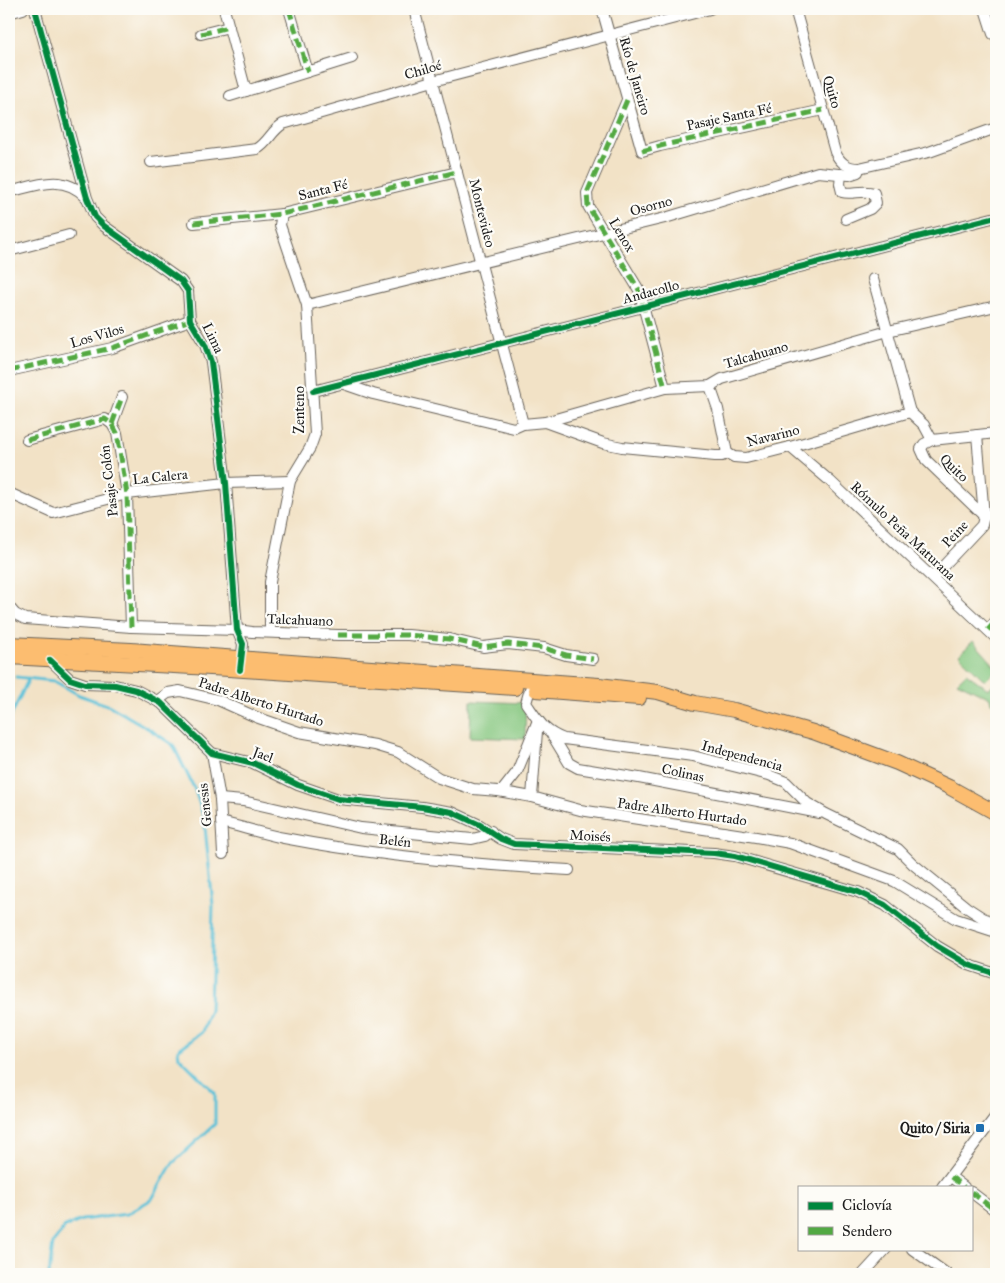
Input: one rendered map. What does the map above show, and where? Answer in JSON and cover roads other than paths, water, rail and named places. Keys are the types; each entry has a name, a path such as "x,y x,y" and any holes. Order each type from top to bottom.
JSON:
{"main road":[{"path":"9,644 131,650 241,665"},
{"path":"9,657 50,660 241,665 402,676 622,687 658,692 813,732 873,753 940,783 996,813"},
{"path":"402,676 695,703"}],"street":[{"path":"9,13 23,9"},
{"name":"Lima","path":"35,9 87,198 95,217 104,226 181,280 188,291 190,320 211,362 226,484 237,630 244,644"},
{"path":"224,9 246,91"},
{"path":"291,9 308,72"},
{"name":"Montevideo","path":"414,9 523,424"},
{"name":"Río de Janeiro","path":"602,9 642,151"},
{"name":"Chiloé","path":"151,162 257,150 264,145 275,128 283,124 433,81 710,9"},
{"name":"Quito","path":"794,9 837,157 848,167 859,168"},
{"path":"986,9 995,34"},
{"path":"201,34 229,27"},
{"path":"230,96 352,58"},
{"name":"Lenox","path":"628,100 587,193 588,206 639,290 665,388"},
{"name":"Pasaje Santa Fé","path":"642,151 823,110"},
{"name":"Osorno","path":"307,305 665,218 818,172 849,175 858,172 859,168 929,152 996,128"},
{"name":"Santa Fé","path":"194,223 282,214 457,172"},
{"path":"841,174 840,184 842,192 867,190 874,193 876,203 870,208 846,219"},
{"path":"9,192 55,182 72,186 87,198"},
{"name":"Zenteno","path":"270,632 270,582 290,481 310,448 314,434 307,305 280,225 282,214"},
{"name":"Andacollo","path":"313,392 996,217"},
{"path":"9,251 69,234"},
{"path":"873,279 910,412 924,425 932,440 996,433"},
{"name":"Talcahuano","path":"523,424 545,422 665,388 710,386 722,379 888,331 996,306"},
{"name":"Los Vilos","path":"9,371 112,348 190,320"},
{"path":"343,384 373,394 514,428 523,424"},
{"path":"710,386 718,409 727,453"},
{"path":"112,424 122,397"},
{"name":"Navarino","path":"545,422 603,443 622,447 715,456 722,456 727,453 734,457 746,458 910,412"},
{"name":"Pasaje Colón","path":"27,440 104,419 112,424 117,433 127,494 131,627"},
{"path":"976,435 984,516"},
{"name":"Quito","path":"932,440 922,446 923,456 984,516"},
{"name":"Rómulo Peña Maturana","path":"790,447 830,481 996,638"},
{"name":"La Calera","path":"9,493 53,513 127,494 226,484 290,481"},
{"name":"Peine","path":"933,577 982,525 984,516 996,514"},
{"name":"Talcahuano","path":"9,607 14,614 25,619 131,627 338,635 408,635 449,639 483,647 508,644 544,648 566,655 593,660"},
{"path":"988,630 996,621"},
{"path":"241,665 244,644 252,632"},
{"path":"50,660 70,680 85,684 115,685 136,690 157,701 212,753"},
{"path":"530,689 526,703 542,726 552,735"},
{"name":"Padre Alberto Hurtado","path":"157,701 168,693 180,691 218,700 256,717 299,732 375,744 398,752 439,778 473,789 532,797 580,810 756,836 790,844 894,881 956,919 996,932"},
{"path":"498,791 502,791 517,772 538,720"},
{"path":"532,797 538,720"},
{"name":"Independencia","path":"552,735 564,739 693,756 769,775 786,782 808,803 826,814 898,849 913,864 966,907 983,918 996,923"},
{"name":"Colinas","path":"552,735 569,763 578,768 826,814"},
{"name":"Genesis","path":"212,753 220,799 223,854"},
{"name":"Jael","path":"212,753 253,763 298,784 338,799 422,807 452,812 491,831"},
{"path":"220,799 243,801 361,828 472,839 485,836 491,831"},
{"name":"Belén","path":"221,822 282,838 372,853 500,866 569,870"},
{"name":"Moisés","path":"491,831 502,839 514,844 714,853 734,856 858,892 885,905 937,946 969,965 996,974"},
{"path":"943,1186 995,1119"},
{"path":"950,1177 963,1186"},
{"path":"972,1193 996,1211"},
{"path":"863,1274 885,1250"},
{"path":"913,1250 947,1274"}],"waterway":[{"path":"16,677 54,681 79,695 110,706 173,745 195,790 204,818 213,905 210,1010 202,1032 178,1050 179,1057 215,1093 215,1124 172,1164 152,1199 127,1214 82,1220 65,1227 53,1243 49,1274"},
{"path":"9,720 29,678"}],"place":[{"name":"Quito / Siria","path":"980,1128"}]}
